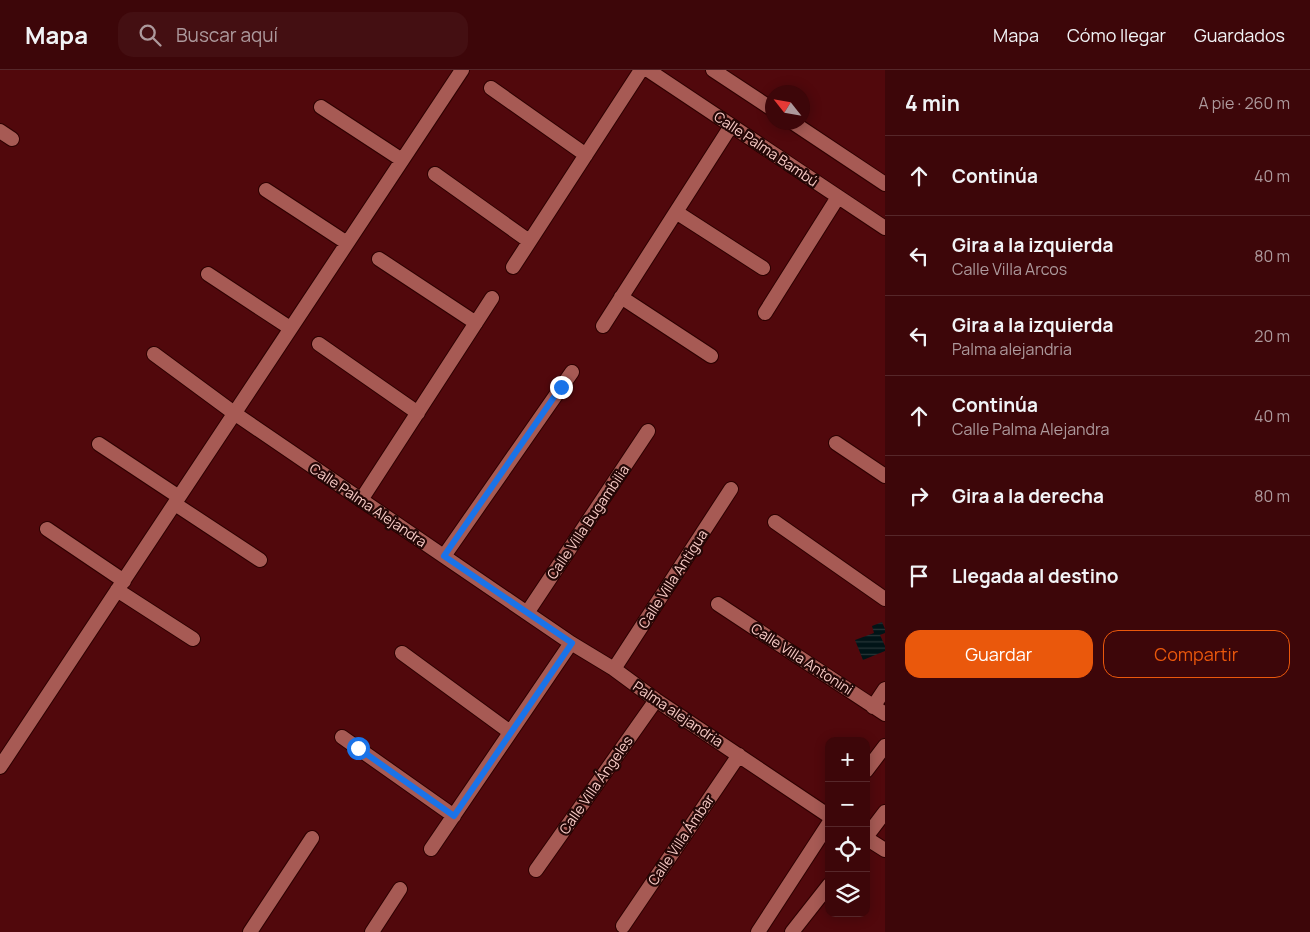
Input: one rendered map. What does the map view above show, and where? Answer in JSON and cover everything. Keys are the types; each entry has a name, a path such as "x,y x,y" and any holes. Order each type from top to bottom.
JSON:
{"street":[{"path":"0,767 462,70"},
{"path":"513,267 641,70"},
{"name":"Calle Palma Bambú","path":"648,70 885,228"},
{"path":"713,70 765,104"},
{"path":"491,88 586,155"},
{"path":"321,107 402,160"},
{"path":"602,326 731,126"},
{"path":"804,130 885,184"},
{"path":"0,131 12,139"},
{"path":"435,174 530,241"},
{"path":"266,190 347,243"},
{"path":"765,313 838,197"},
{"path":"676,212 763,268"},
{"path":"379,259 476,323"},
{"path":"208,274 290,328"},
{"path":"621,297 711,356"},
{"path":"361,500 492,298"},
{"path":"319,344 418,413"},
{"name":"Calle Palma Alejandra","path":"154,354 234,413 527,613"},
{"path":"444,556 572,372"},
{"name":"Calle Villa Bugambilia","path":"527,613 648,431"},
{"path":"836,443 885,476"},
{"path":"99,444 260,560"},
{"name":"Calle Villa Antigua","path":"614,669 731,489"},
{"path":"775,522 885,599"},
{"path":"47,529 193,639"},
{"name":"Calle Villa Antonini","path":"718,604 879,711"},
{"name":"Palma alejandria","path":"527,613 614,669 656,700 825,813"},
{"path":"431,849 572,643"},
{"path":"402,653 510,732"},
{"path":"879,711 885,689"},
{"name":"Calle Villa Ángeles","path":"536,870 656,700"},
{"path":"342,737 454,816"},
{"path":"870,766 885,746"},
{"name":"Calle Villa Ámbar","path":"623,926 739,755"},
{"path":"870,832 885,812"},
{"path":"758,932 826,827"},
{"path":"250,932 312,838"},
{"path":"870,840 885,850"},
{"path":"372,932 400,889"},
{"path":"792,932 825,890"}],"shaded area":[{"path":"882,622 885,633 880,635 885,651 863,660 855,640 874,633 872,626"}],"route":[{"path":"358,748 454,816 572,643 444,556 561,387"}]}
